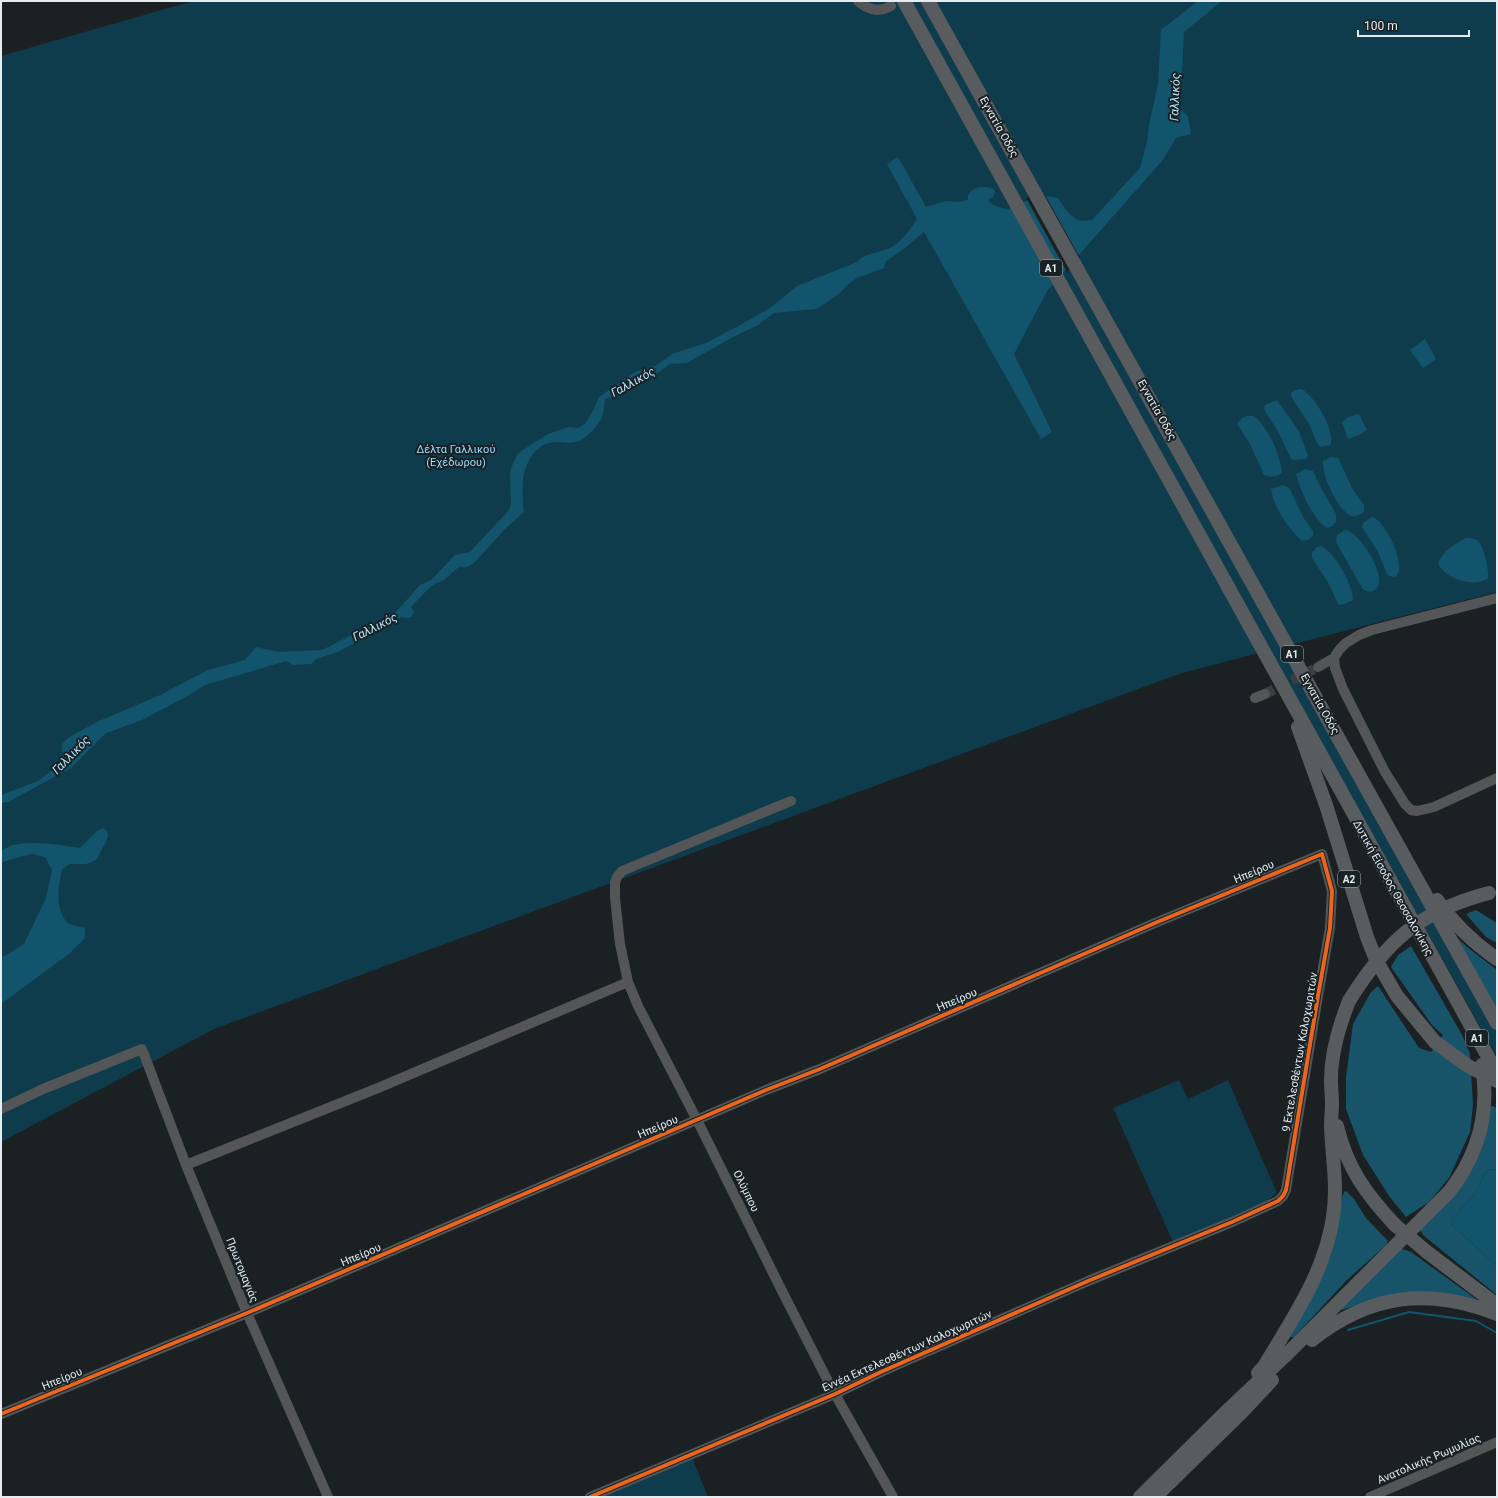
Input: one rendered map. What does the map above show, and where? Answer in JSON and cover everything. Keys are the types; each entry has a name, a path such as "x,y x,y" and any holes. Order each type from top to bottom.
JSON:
{"highway":[{"name":"Εγνατία Οδός","path":"928,1 1384,820"},
{"name":"Εγνατία Οδός","path":"898,3 965,112 1291,702"},
{"path":"962,43 984,102"},
{"path":"927,60 965,112"},
{"name":"Δυτική Είσοδος Θεσσαλονίκης","path":"1291,702 1497,1073"},
{"name":"Α2","path":"1291,702 1301,738 1326,805 1367,938 1376,960 1397,996 1435,1042 1452,1056 1497,1081"},
{"path":"1384,820 1407,851 1438,902 1450,917 1481,947 1497,959"},
{"name":"Α1","path":"1384,820 1497,1023"},
{"path":"1229,1408 1265,1365 1305,1296 1327,1247 1336,1191 1331,1124 1331,1081 1335,1046 1340,1024 1349,1001 1372,966 1393,943 1412,927 1430,915 1448,906 1493,892"},
{"path":"1140,1497 1229,1408 1284,1358 1449,1192 1467,1166 1479,1138 1485,1106 1486,1090 1481,1058 1457,1003"},
{"path":"1332,1104 1341,1141 1354,1171 1366,1193 1395,1224 1427,1252 1497,1305"},
{"path":"1155,1497 1242,1412 1299,1352 1326,1329 1344,1317 1381,1304 1412,1298 1435,1298 1458,1302 1476,1306 1497,1314"}],"street":[{"path":"858,1 864,7 878,11 885,10 898,3"},
{"path":"1318,667 1334,658 1346,643 1359,635 1372,630 1497,598"},
{"path":"1334,658 1343,689 1378,758 1401,798 1411,810 1417,812 1434,807 1497,778"},
{"name":"Ολύμπου","path":"791,801 622,871 617,877 615,883 615,898 620,944 628,982 638,1006 835,1394 893,1497"},
{"name":"Ηπείρου","path":"1,1414 247,1313 697,1120 820,1069 1155,923 1322,854"},
{"name":"9 Εκτελεσθέντων Καλοχωριτών","path":"1232,1222 1278,1201 1286,1190 1330,928 1332,892 1322,854"},
{"path":"186,1165 378,1088 628,982"},
{"name":"Πρωτομαγιάς","path":"1,1109 43,1089 142,1049 186,1165 247,1313 328,1497"},
{"name":"Εννέα Εκτελεσθέντων Καλοχωριτών","path":"590,1497 835,1394 883,1371 1088,1281 1232,1222"},
{"name":"Ανατολικής Ρωμυλίας","path":"1370,1497 1497,1442"}],"green space":[{"name":"Δέλτα Γαλλικού (Εχέδωρου)","path":"193,1 1497,1 1497,592 1282,647 1497,1032 1497,1057 1270,650 1179,674 214,1029 1,1142 1,56"},
{"path":"1179,1080 1188,1099 1228,1080 1277,1193 1265,1202 1173,1242 1113,1108"},
{"path":"692,1457 708,1497 597,1497"}],"shaded area":[{"path":"1476,910 1497,923 1497,943 1486,937 1466,914"},
{"path":"1447,928 1467,947 1497,970 1497,1012"},
{"path":"1411,946 1462,1035 1470,1054 1473,1105 1470,1132 1449,1178 1429,1202 1406,1217 1389,1196 1363,1155 1346,1109 1346,1077 1353,1024 1371,992 1378,986 1419,1048 1431,1052 1443,1035 1432,1025 1391,967 1398,955"},
{"path":"1493,1106 1497,1108 1497,1170 1490,1169 1485,1173 1474,1195 1451,1220 1451,1224 1497,1266 1497,1295 1423,1235 1420,1229 1461,1184 1489,1108"},
{"path":"1346,1191 1354,1199 1366,1218 1388,1241 1386,1245 1347,1280 1294,1337 1290,1337 1330,1258 1337,1232 1342,1197"},
{"path":"1402,1249 1411,1252 1476,1299 1476,1301 1367,1302 1342,1310 1340,1308 1397,1250"}],"water":[{"name":"Γαλλικός","path":"1198,1 1222,1 1184,32 1180,109 1188,116 1191,134 1176,138 1162,161 1047,291 1014,354 1052,432 1041,439 924,232 886,261 884,268 857,278 847,285 841,292 816,309 774,313 758,325 733,337 687,363 670,364 651,378 605,399 602,417 598,424 586,437 579,441 567,443 548,443 536,450 528,462 524,475 524,512 505,529 475,562 466,567 460,566 444,580 431,586 411,607 414,612 411,617 401,617 340,651 316,659 311,664 293,665 286,661 205,685 140,721 106,733 71,768 8,802 1,803 1,795 38,781 63,762 62,744 69,737 99,721 158,696 208,670 245,660 256,647 279,652 322,650 396,612 420,585 431,580 455,555 470,552 509,510 511,504 510,475 518,453 548,434 568,427 578,428 585,424 599,397 635,372 655,366 672,354 706,343 774,305 797,286 857,262 869,254 888,249 900,241 917,219 887,164 898,157 926,207 946,201 959,202 968,200 968,195 973,189 986,187 994,189 995,192 993,197 988,199 991,204 1007,210 1038,197 1051,197 1058,198 1062,205 1074,218 1082,221 1092,220 1140,168 1147,142 1149,125 1158,84 1161,30"},
{"path":"1425,339 1436,359 1423,368 1410,350"},
{"path":"1301,389 1312,398 1323,414 1330,432 1330,445 1321,447 1319,445 1309,424 1293,399 1291,393 1295,390"},
{"path":"1277,400 1299,431 1308,456 1306,459 1291,459 1279,433 1265,411 1265,405"},
{"path":"1359,414 1367,430 1348,439 1342,422 1348,417"},
{"path":"1254,416 1259,421 1272,441 1281,465 1282,472 1280,474 1271,477 1264,475 1250,444 1237,424 1242,418"},
{"path":"1331,457 1338,458 1352,488 1364,505 1364,512 1352,516 1342,508 1337,501 1328,483 1323,467 1323,461"},
{"path":"1305,469 1313,471 1336,514 1336,522 1332,526 1327,528 1322,524 1312,511 1304,496 1296,474"},
{"path":"1282,485 1290,489 1303,517 1313,531 1313,536 1308,540 1302,541 1297,536 1278,510 1272,496 1271,489"},
{"path":"1372,517 1383,526 1394,545 1399,564 1399,572 1395,577 1387,574 1378,552 1362,527 1363,523"},
{"path":"1344,530 1350,532 1358,538 1372,557 1377,568 1379,578 1378,586 1373,591 1367,591 1362,588 1336,542 1337,535"},
{"path":"1466,538 1472,538 1478,541 1486,558 1488,578 1482,581 1468,582 1460,580 1446,573 1438,563 1449,548"},
{"path":"1321,546 1332,555 1343,571 1351,588 1353,596 1352,601 1341,605 1338,604 1329,584 1312,558 1312,552 1317,547"},
{"path":"103,828 107,831 108,835 106,842 96,860 86,864 70,864 62,869 59,883 58,898 64,919 69,924 85,928 85,938 70,953 1,1004 1,958 24,944 46,898 52,870 45,857 32,854 1,863 1,851 13,845 28,843 80,848 97,831"},
{"path":"1490,1169 1497,1170 1497,1266 1451,1224 1451,1220 1474,1195 1485,1173"}],"pier":[{"path":"1045,195 1080,258 1067,272 1026,198"}],"waterway":[{"path":"1348,1330 1409,1312 1476,1321 1497,1333"}],"tunnel":[{"path":"1265,694 1318,667"}],"cycle path":[{"path":"1,1414 247,1313 766,1090 820,1069 1155,923 1322,854 1332,891 1330,928 1286,1190 1278,1201 1232,1222 1088,1281 883,1371 835,1394 590,1497"}]}
